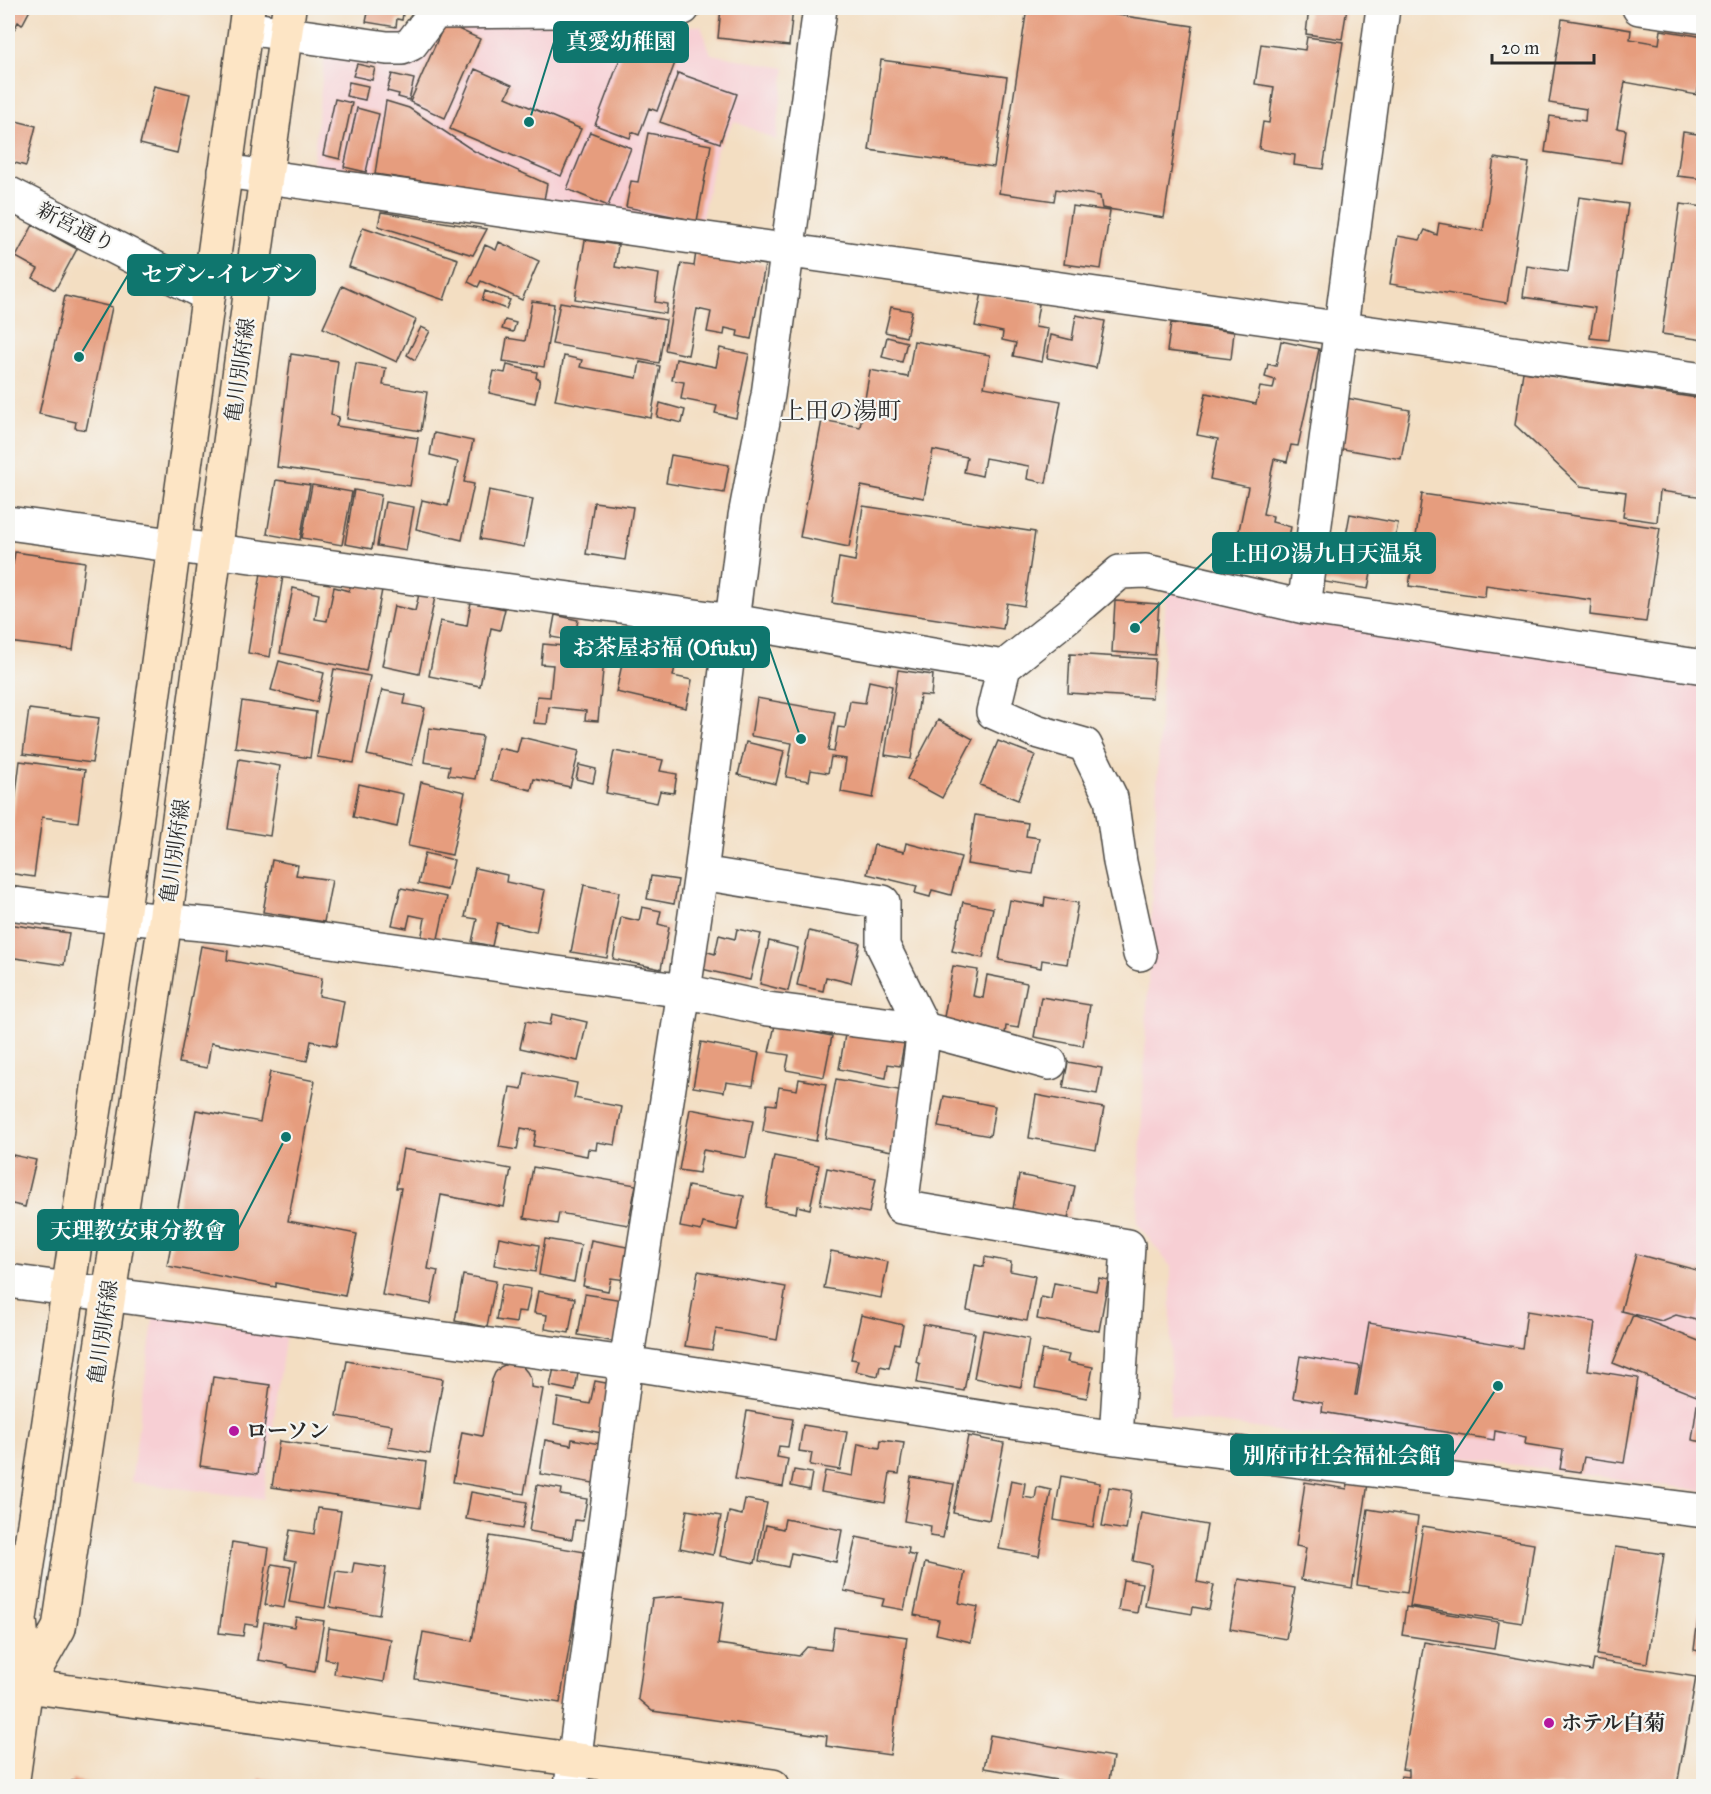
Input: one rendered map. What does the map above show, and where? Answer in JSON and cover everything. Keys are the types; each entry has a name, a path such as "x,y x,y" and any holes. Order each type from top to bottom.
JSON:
{"main road":[{"name":"亀川別府線","path":"12,1786 20,1619 123,917 247,18"},
{"name":"亀川別府線","path":"17,1681 59,1628 165,921 287,21"},
{"path":"17,1681 572,1773 773,1786"}],"street":[{"path":"247,18 287,21 387,48 402,48 411,44 435,12 673,10 683,8"},
{"path":"572,1773 626,1363 701,873 745,516 768,395 820,8"},
{"path":"1304,607 1383,8"},
{"path":"1639,8 1704,17"},
{"path":"225,171 1704,380"},
{"name":"新宮通り","path":"8,193 207,295"},
{"path":"8,522 732,621 1004,667"},
{"path":"1140,954 1119,862 1111,798 1085,745 1036,731 993,712 1004,667 1120,572 1146,571 1304,607 1704,667"},
{"path":"701,873 883,902 883,946 924,1029 901,1207 1128,1246 1116,1438"},
{"path":"8,903 123,917 225,926 684,991 768,1009 924,1029 1050,1063"},
{"path":"8,1281 626,1363 1116,1438 1704,1511"}],"shaded area":[{"path":"447,19 701,26 711,54 785,68 776,140 734,121 717,149 700,226 312,171 325,52"},
{"path":"1166,591 1703,676 1703,1491 1170,1416 1171,1267 1137,1223"},
{"path":"154,1313 286,1332 263,1499 131,1482"}],"building":[{"path":"8,8 31,8 22,25 18,22 14,30 8,27"},
{"path":"369,8 404,8 402,20 397,19 396,27 366,22"},
{"path":"721,8 793,8 789,46 718,38"},
{"path":"1027,8 1069,8 1193,26 1164,218 1102,208 1100,196 1056,189 1054,201 999,193"},
{"path":"1309,8 1347,8 1342,39 1306,34"},
{"path":"1562,19 1631,30 1630,39 1659,44 1661,30 1704,37 1704,84 1700,80 1697,95 1625,82 1617,128 1626,130 1621,163 1545,152 1550,116 1585,121 1586,109 1549,103"},
{"path":"445,23 480,39 445,118 410,102"},
{"path":"1307,37 1343,42 1323,169 1294,165 1295,155 1259,149 1263,122 1269,123 1274,87 1255,84 1261,44 1305,50"},
{"path":"644,39 679,52 657,111 649,108 639,135 632,132 630,138 595,125 627,40 641,46"},
{"path":"881,60 1007,77 994,167 869,150"},
{"path":"357,64 375,68 372,80 353,76"},
{"path":"475,69 512,85 506,97 581,129 561,176 450,129"},
{"path":"678,73 737,94 720,143 660,122"},
{"path":"392,74 414,79 409,100 387,91"},
{"path":"349,82 368,86 365,100 346,96"},
{"path":"154,86 190,94 177,153 140,144"},
{"path":"335,99 352,103 340,159 323,155"},
{"path":"386,101 409,108 474,151 547,184 544,200 375,174"},
{"path":"357,108 379,114 366,172 344,167"},
{"path":"8,119 36,126 26,166 8,161"},
{"path":"590,132 631,148 608,206 567,189"},
{"path":"1683,132 1704,135 1704,179 1677,176"},
{"path":"648,133 711,145 697,221 626,207 631,181 638,182"},
{"path":"1494,158 1529,163 1507,303 1390,284 1398,236 1420,240 1425,230 1437,235 1439,223 1483,231"},
{"path":"1579,197 1628,204 1609,340 1590,338 1595,308 1523,297 1527,266 1568,272"},
{"path":"1680,204 1704,207 1704,340 1662,334"},
{"path":"1072,206 1110,211 1101,269 1064,264"},
{"path":"381,212 487,229 473,255 378,226"},
{"path":"33,225 77,249 55,290 33,278 38,269 16,257"},
{"path":"363,227 458,259 444,300 349,267"},
{"path":"585,240 618,245 615,267 659,274 655,302 667,304 666,314 575,299"},
{"path":"499,242 539,261 522,300 481,281 478,287 468,282 485,245 496,250"},
{"path":"696,252 765,265 751,339 737,336 738,331 725,328 724,335 707,332 711,312 697,309 688,355 665,350 681,264 694,266"},
{"path":"342,286 416,320 397,362 323,328"},
{"path":"485,291 510,300 506,309 482,300"},
{"path":"982,293 1039,304 1035,327 1048,329 1042,362 1013,356 1016,343 1002,340 1003,332 975,326"},
{"path":"65,296 112,307 86,430 75,428 76,422 39,414"},
{"path":"532,301 554,304 544,367 503,361 507,338 525,341"},
{"path":"560,302 666,320 659,363 552,344"},
{"path":"891,307 912,311 906,337 885,332"},
{"path":"1076,315 1105,321 1096,368 1047,358 1051,335 1072,340"},
{"path":"505,320 516,323 513,332 502,329"},
{"path":"1171,323 1234,332 1231,359 1167,351"},
{"path":"421,327 430,331 415,360 407,355"},
{"path":"887,337 907,342 902,362 882,357"},
{"path":"914,341 990,355 984,387 1061,401 1046,483 1027,479 1029,466 985,458 982,476 964,472 967,457 933,450 924,498 861,486 849,547 800,537 822,420 860,427 870,370 908,377"},
{"path":"1281,341 1319,349 1298,446 1291,445 1287,462 1274,459 1263,514 1273,516 1272,522 1291,527 1281,574 1239,565 1245,537 1238,535 1248,487 1210,479 1218,439 1197,435 1206,393 1256,404 1260,387 1273,389 1275,380 1265,377 1268,364 1276,366"},
{"path":"720,348 749,354 736,418 715,413 717,406 681,399 684,382 672,380 676,359 716,367"},
{"path":"291,354 338,361 331,415 339,417 336,426 418,438 410,486 277,467"},
{"path":"564,356 582,360 580,367 637,378 640,362 660,366 651,418 555,400"},
{"path":"356,363 386,368 383,385 427,392 421,431 347,419"},
{"path":"507,365 537,372 536,378 540,379 535,403 489,393 494,371 505,373"},
{"path":"1523,372 1704,399 1704,497 1660,491 1657,522 1623,517 1626,492 1580,486 1515,425"},
{"path":"1346,398 1410,410 1401,459 1337,448"},
{"path":"660,403 685,410 682,423 657,417"},
{"path":"434,433 473,441 464,482 474,484 462,540 416,529 422,500 448,506 458,462 430,455"},
{"path":"671,455 729,465 724,493 666,483"},
{"path":"276,480 310,485 300,540 267,534"},
{"path":"312,485 352,492 342,545 302,538"},
{"path":"354,490 381,495 372,549 345,544"},
{"path":"489,490 533,499 524,547 480,539"},
{"path":"1422,494 1660,528 1646,622 1590,615 1591,600 1486,585 1485,597 1409,586"},
{"path":"385,502 414,507 406,551 377,546"},
{"path":"594,502 633,507 625,560 586,554"},
{"path":"863,506 1035,532 1024,606 1007,603 1003,629 832,603 839,558 855,561"},
{"path":"1350,514 1398,523 1391,561 1374,557 1368,589 1319,581 1325,549 1343,552"},
{"path":"15,552 85,562 73,650 8,642 8,563 13,564"},
{"path":"261,573 283,576 270,657 248,653"},
{"path":"351,583 382,590 366,671 280,653 293,588 319,594 315,619 327,621 334,587 349,591"},
{"path":"419,594 435,597 419,674 382,666 394,606 415,611"},
{"path":"1115,601 1159,604 1155,655 1112,652"},
{"path":"471,602 505,609 500,630 491,628 480,686 429,676 440,621 467,626"},
{"path":"555,615 578,620 574,641 551,637"},
{"path":"627,641 678,653 673,676 692,680 686,708 616,692"},
{"path":"543,644 605,650 598,721 585,720 586,711 549,707 547,724 534,723 537,696 550,697 553,665 541,664"},
{"path":"1070,654 1155,659 1152,698 1068,693"},
{"path":"279,661 324,673 317,702 271,690"},
{"path":"334,669 370,676 354,763 317,757"},
{"path":"898,670 933,675 931,696 920,695 911,759 885,755"},
{"path":"869,681 892,686 873,798 841,792 846,759 831,757 828,773 811,770 809,781 786,777 792,743 751,736 757,698 835,712 828,751 834,752 838,727 845,728 850,701 865,703"},
{"path":"382,690 406,695 404,704 425,708 412,765 367,755"},
{"path":"242,701 316,712 310,758 235,747"},
{"path":"29,709 99,718 92,763 23,754"},
{"path":"938,720 973,739 942,798 907,779"},
{"path":"429,728 482,736 475,779 448,775 450,766 424,762"},
{"path":"521,737 579,751 570,787 534,779 531,790 491,780 498,748 517,752"},
{"path":"998,741 1035,755 1018,800 980,785"},
{"path":"746,742 784,751 776,784 738,775"},
{"path":"614,751 663,760 660,771 677,774 674,793 660,791 657,803 606,793"},
{"path":"239,759 280,766 270,836 228,829"},
{"path":"20,761 85,770 78,822 42,817 34,877 8,873"},
{"path":"579,765 596,769 593,783 576,779"},
{"path":"421,782 465,792 452,855 408,846"},
{"path":"359,784 403,794 397,827 353,817"},
{"path":"975,815 1028,823 1026,836 1039,838 1033,874 967,864"},
{"path":"906,843 961,857 951,895 932,890 930,897 915,893 917,886 867,874 874,845 904,852"},
{"path":"425,853 454,860 447,890 418,884"},
{"path":"272,860 298,865 296,875 332,880 324,922 263,912"},
{"path":"475,868 507,875 506,882 545,890 536,932 497,923 492,946 472,942 477,919 465,917"},
{"path":"651,876 678,880 674,904 647,899"},
{"path":"584,885 619,892 607,958 571,952"},
{"path":"401,888 447,897 437,943 421,940 425,918 410,915 407,928 392,925"},
{"path":"1045,897 1078,903 1067,964 1042,960 1041,968 999,960 1010,900 1044,906"},
{"path":"963,902 993,908 983,958 952,951"},
{"path":"642,907 661,911 658,924 669,927 661,969 613,959 621,917 639,921"},
{"path":"8,924 69,933 64,965 8,957"},
{"path":"737,929 761,934 750,980 697,968 701,950 715,954 719,935 735,939"},
{"path":"809,931 860,943 851,983 826,977 823,991 797,985"},
{"path":"769,941 798,948 788,991 760,984"},
{"path":"201,946 228,951 227,960 322,978 319,996 344,1001 336,1046 311,1041 307,1061 211,1043 207,1068 179,1063"},
{"path":"953,966 978,970 973,996 983,998 987,975 1027,983 1018,1028 1006,1026 1005,1034 943,1023"},
{"path":"1041,997 1090,1005 1083,1046 1034,1037"},
{"path":"552,1014 587,1022 578,1061 520,1048 526,1021 550,1025"},
{"path":"775,1025 832,1036 824,1077 786,1070 789,1055 769,1052"},
{"path":"846,1029 905,1039 900,1066 888,1064 886,1078 839,1069"},
{"path":"701,1042 759,1053 753,1086 726,1082 724,1092 693,1087"},
{"path":"1068,1062 1102,1068 1097,1094 1063,1088"},
{"path":"270,1072 315,1081 288,1221 357,1234 345,1296 276,1283 276,1287 167,1266 196,1110 260,1122"},
{"path":"525,1073 577,1083 574,1098 622,1107 615,1145 597,1142 596,1150 588,1149 587,1156 533,1146 536,1131 521,1128 517,1150 499,1147 510,1087 522,1089"},
{"path":"799,1079 826,1084 816,1141 763,1131 767,1104 776,1105 779,1087 797,1090"},
{"path":"836,1079 904,1091 892,1151 825,1138"},
{"path":"1036,1095 1104,1108 1096,1150 1029,1138"},
{"path":"944,1096 995,1106 990,1136 938,1127"},
{"path":"690,1109 753,1121 746,1158 703,1150 699,1173 679,1170"},
{"path":"403,1149 511,1169 504,1207 441,1195 428,1269 438,1271 431,1304 382,1295 401,1188 396,1188"},
{"path":"8,1154 36,1160 25,1207 8,1203"},
{"path":"774,1156 819,1165 810,1209 797,1206 796,1213 765,1207"},
{"path":"533,1167 636,1185 628,1225 559,1213 557,1224 524,1218"},
{"path":"827,1168 876,1178 869,1213 820,1204"},
{"path":"1019,1175 1075,1186 1068,1219 1013,1209"},
{"path":"688,1186 744,1196 737,1230 703,1223 701,1231 680,1227"},
{"path":"499,1237 539,1245 535,1272 494,1265"},
{"path":"545,1239 581,1245 574,1282 539,1275"},
{"path":"591,1240 632,1248 626,1280 611,1278 608,1291 583,1286"},
{"path":"831,1251 888,1262 881,1298 824,1288"},
{"path":"1636,1254 1704,1272 1704,1302 1701,1302 1696,1320 1676,1315 1662,1321 1621,1311"},
{"path":"985,1257 1011,1262 1010,1271 1035,1276 1027,1321 967,1310 975,1265 984,1267"},
{"path":"698,1271 786,1287 777,1340 716,1329 712,1350 685,1346"},
{"path":"463,1275 496,1281 487,1327 455,1321"},
{"path":"1099,1278 1108,1280 1099,1331 1037,1319 1041,1297 1051,1299 1054,1283 1096,1291"},
{"path":"502,1284 531,1289 526,1312 518,1311 516,1323 496,1320"},
{"path":"538,1291 575,1298 569,1333 545,1329 547,1315 534,1313"},
{"path":"585,1294 623,1300 616,1342 578,1335"},
{"path":"1527,1311 1595,1322 1588,1370 1638,1378 1624,1463 1584,1457 1581,1472 1560,1469 1563,1450 1525,1444 1526,1437 1495,1431 1494,1440 1322,1412 1323,1403 1293,1398 1300,1356 1360,1366 1355,1395 1357,1395 1369,1323 1522,1348"},
{"path":"861,1315 903,1325 899,1344 895,1343 889,1368 880,1366 878,1376 855,1371 858,1360 851,1359"},
{"path":"1633,1315 1704,1343 1704,1399 1613,1363"},
{"path":"923,1324 975,1333 964,1391 917,1383 920,1364 916,1362"},
{"path":"983,1330 1029,1339 1021,1387 974,1378"},
{"path":"1042,1350 1069,1355 1067,1362 1093,1367 1087,1398 1035,1388"},
{"path":"347,1361 443,1379 430,1454 388,1447 392,1425 337,1416"},
{"path":"507,1364 522,1366 531,1379 531,1387 543,1389 524,1494 453,1482 462,1432 482,1436 492,1380 500,1367"},
{"path":"554,1368 578,1373 575,1391 550,1386"},
{"name":"ローソン","path":"213,1377 270,1385 258,1474 200,1466"},
{"path":"595,1381 622,1386 613,1435 554,1424 558,1398 590,1404"},
{"path":"1697,1405 1704,1406 1704,1442 1692,1440"},
{"path":"747,1411 793,1419 788,1447 779,1446 777,1457 788,1459 783,1487 735,1479"},
{"path":"803,1425 847,1432 840,1470 810,1465 812,1453 799,1451"},
{"path":"968,1436 1004,1443 989,1520 953,1513"},
{"path":"572,1439 606,1445 599,1484 540,1474 545,1440 571,1445"},
{"path":"881,1440 904,1443 899,1474 890,1473 885,1503 821,1492 825,1471 853,1476 858,1444 880,1448"},
{"path":"279,1441 426,1462 420,1508 272,1487"},
{"path":"794,1470 812,1473 809,1490 791,1486"},
{"path":"1061,1476 1100,1483 1093,1527 1054,1520"},
{"path":"911,1477 954,1484 943,1538 930,1536 931,1526 904,1521"},
{"path":"1011,1480 1025,1483 1023,1497 1035,1499 1037,1487 1051,1490 1039,1556 999,1549"},
{"path":"1349,1480 1368,1483 1352,1588 1301,1580 1306,1548 1296,1546 1305,1482 1347,1489"},
{"path":"537,1485 562,1489 561,1495 587,1499 583,1521 575,1520 572,1539 529,1531"},
{"path":"1109,1487 1132,1491 1126,1530 1102,1526"},
{"path":"471,1492 527,1502 522,1529 466,1519"},
{"path":"745,1499 767,1503 755,1563 720,1556 729,1512 742,1515"},
{"path":"318,1508 341,1511 325,1608 289,1602 296,1561 285,1559 290,1530 314,1534"},
{"path":"1368,1509 1418,1517 1407,1593 1357,1585"},
{"path":"687,1510 721,1516 713,1555 680,1548"},
{"path":"1141,1513 1207,1525 1197,1582 1214,1585 1209,1610 1193,1607 1192,1614 1145,1606 1152,1565 1133,1561"},
{"path":"785,1519 842,1530 836,1562 791,1553 788,1567 759,1561 766,1525 783,1529"},
{"path":"1423,1526 1534,1544 1522,1623 1410,1606"},
{"path":"490,1536 585,1552 560,1703 415,1679 423,1632 472,1641"},
{"path":"856,1537 909,1548 908,1554 916,1556 904,1610 882,1606 884,1599 844,1591"},
{"path":"232,1542 269,1548 257,1626 245,1624 243,1636 219,1633"},
{"path":"1615,1547 1664,1554 1647,1663 1597,1655"},
{"path":"354,1563 386,1568 379,1615 330,1607 336,1571 352,1573"},
{"path":"925,1563 965,1572 959,1603 978,1607 971,1642 936,1634 939,1620 914,1615"},
{"path":"272,1564 291,1567 284,1608 265,1605"},
{"path":"1239,1579 1295,1588 1286,1639 1230,1629"},
{"path":"1123,1580 1142,1583 1137,1613 1118,1610"},
{"path":"681,1596 724,1602 718,1644 799,1656 807,1647 831,1650 834,1627 907,1637 890,1755 826,1746 827,1736 652,1711 638,1699 652,1599"},
{"path":"1406,1607 1498,1622 1494,1649 1402,1635"},
{"path":"1699,1612 1704,1612 1704,1652 1694,1650"},
{"path":"296,1617 324,1621 315,1672 258,1660 264,1622 294,1627"},
{"path":"329,1628 391,1639 384,1682 334,1674 336,1661 325,1659"},
{"name":"ホテル白菊","path":"1424,1642 1592,1671 1594,1660 1696,1677 1677,1786 1399,1786 1401,1776 1409,1777 1409,1770 1402,1769"},
{"path":"990,1735 1113,1757 1108,1786 1093,1786 984,1768"},
{"path":"260,1778 300,1785 300,1786 258,1786"},
{"path":"72,1780 98,1785 98,1786 71,1786"},
{"path":"160,1780 183,1786 158,1786"}],"place":[{"name":"真愛幼稚園","path":"529,122"},
{"name":"セブン-イレブン","path":"79,357"},
{"name":"上田の湯九日天温泉","path":"1135,628"},
{"name":"お茶屋お福 (Ofuku)","path":"801,739"},
{"name":"天理教安東分教會","path":"286,1137"},
{"name":"別府市社会福祉会館","path":"1498,1386"},
{"name":"ローソン","path":"234,1431"},
{"name":"ホテル白菊","path":"1549,1723"}],"district":[{"name":"上田の湯町","path":"841,411"}]}
